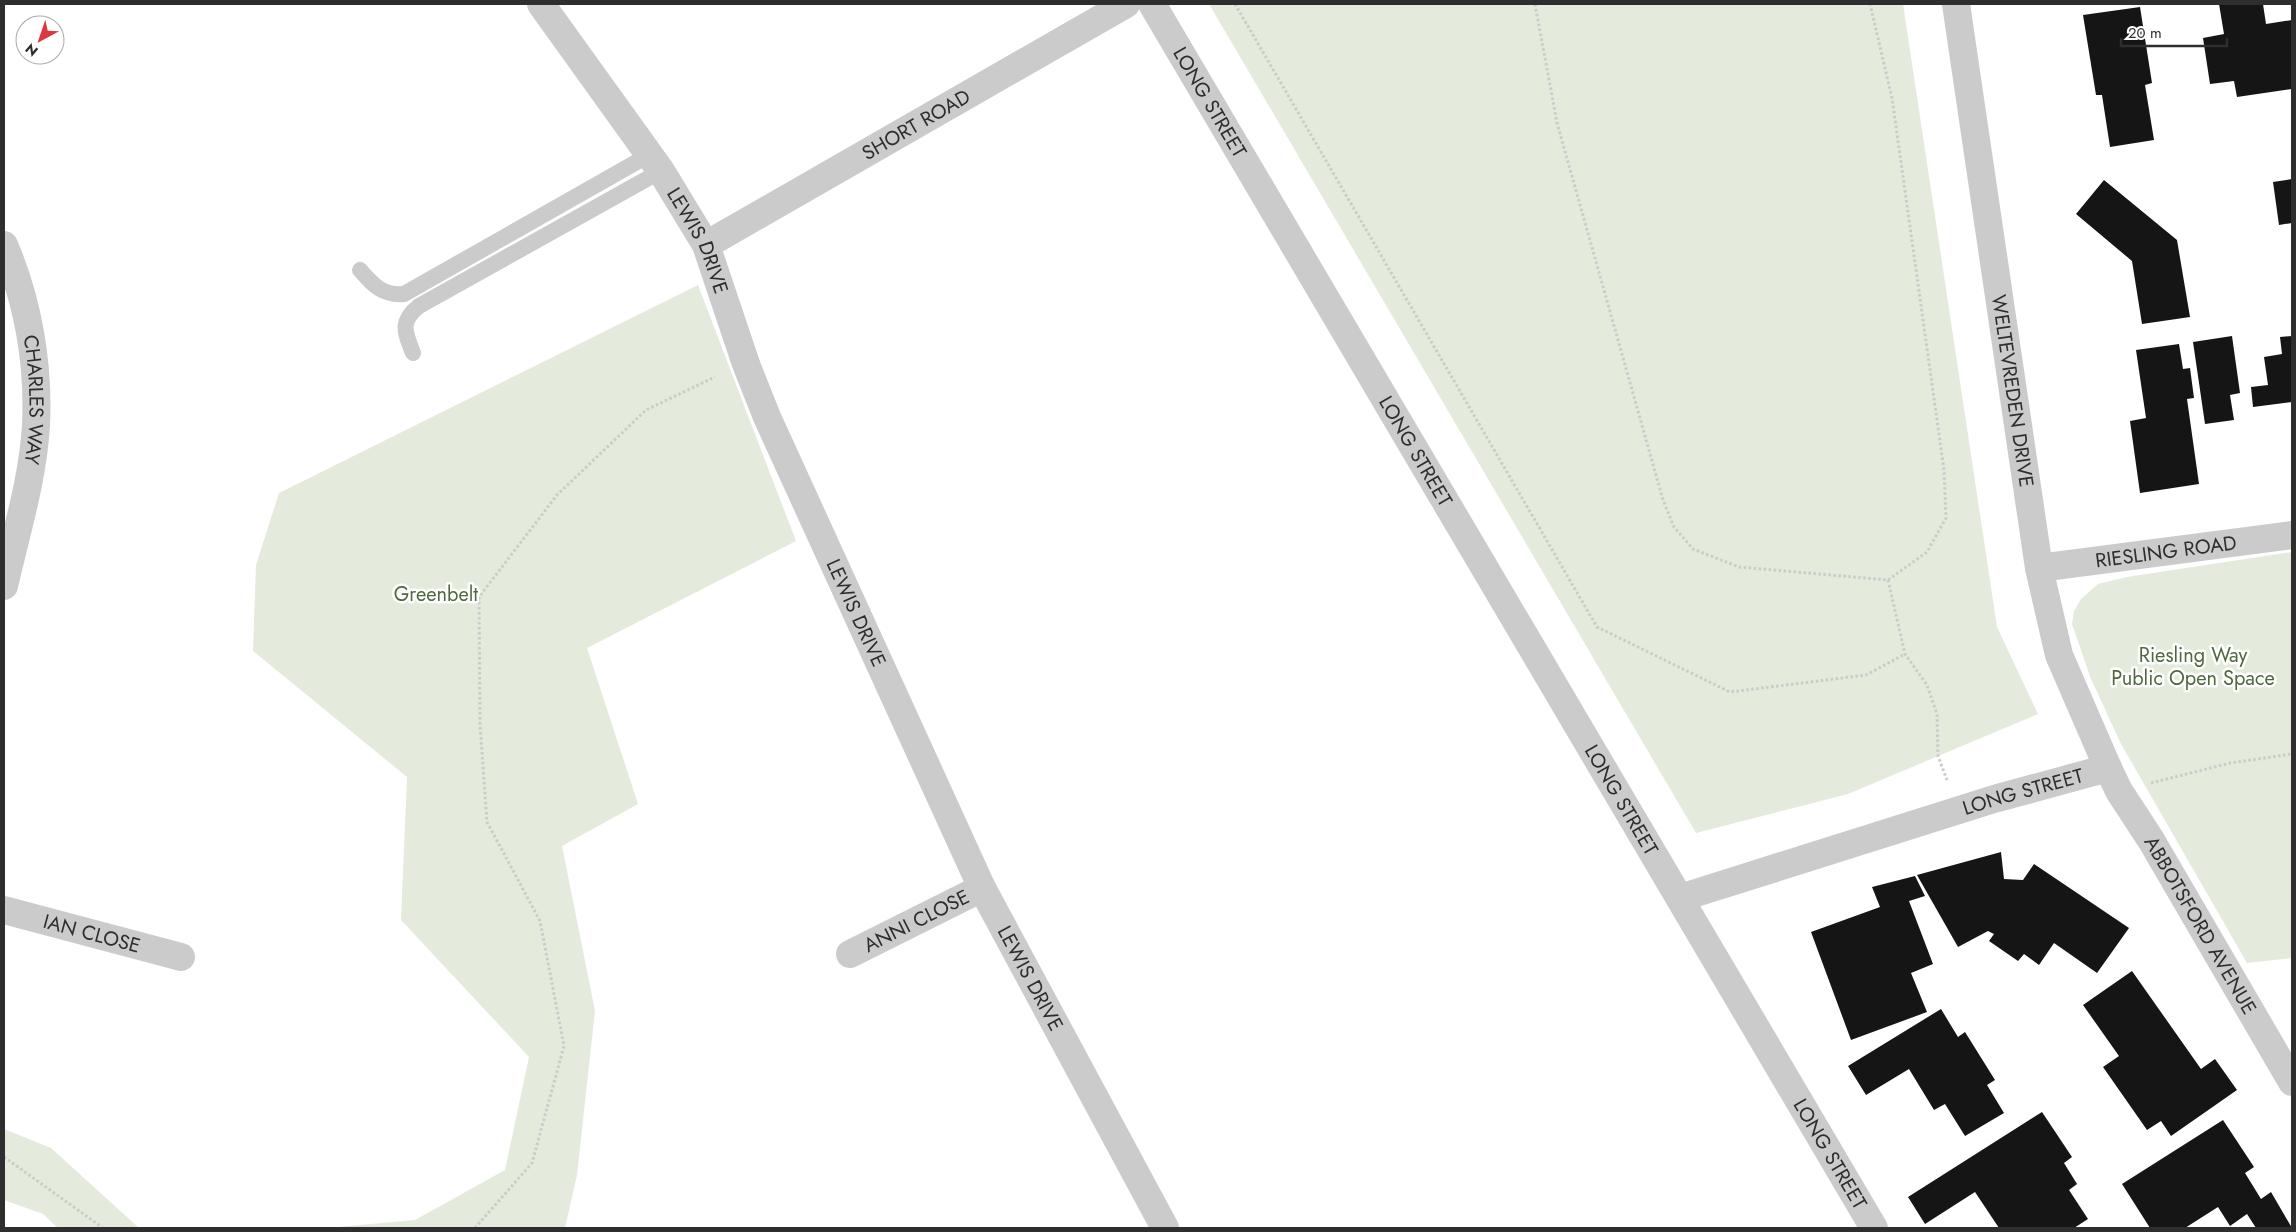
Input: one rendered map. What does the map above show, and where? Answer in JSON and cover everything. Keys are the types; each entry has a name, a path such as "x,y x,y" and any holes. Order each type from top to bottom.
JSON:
{"street":[{"name":"LEWIS DRIVE","path":"541,4 655,163 706,245 746,364 767,417 982,888 1165,1228"},
{"name":"SHORT ROAD","path":"706,245 1126,4"},
{"name":"LONG STREET","path":"1152,4 1874,1228"},
{"name":"WELTEVREDEN DRIVE","path":"1956,4 2039,568 2059,656 2114,779"},
{"name":"CHARLES WAY","path":"4,245 21,297 31,340 36,391 36,426 30,469 4,586"},
{"name":"RIESLING ROAD","path":"2039,568 2292,535"},
{"name":"LONG STREET","path":"1680,898 1958,811 2114,779"},
{"name":"ABBOTSFORD AVENUE","path":"2114,779 2292,1082"},
{"name":"ANNI CLOSE","path":"850,954 982,888"},
{"name":"IAN CLOSE","path":"4,910 181,957"}],"lane":[{"path":"360,270 373,285 387,293 404,294 655,163"},
{"path":"413,354 404,332 406,320 418,306 655,163"}],"path":[{"path":"1235,4 1598,626 1730,692 1866,675 1906,654"},
{"path":"1534,4 1557,123 1663,500 1674,527 1693,549 1739,567 1888,580 1927,552 1946,518 1944,470 1892,98 1870,4"},
{"path":"475,1228 532,1164 564,1046 540,921 487,822 480,724 479,597 557,494 646,410 746,364"},
{"path":"1888,580 1906,654 1927,685 1937,714 1938,756 1958,811"},
{"path":"2114,779 2292,754"},
{"path":"4,1157 103,1228"}],"green space":[{"path":"1209,4 1903,4 1997,627 2038,714 1848,794 1696,833"},
{"name":"Greenbelt","path":"698,285 796,541 587,648 638,804 562,846 595,1011 577,1175 565,1228 327,1228 415,1220 505,1170 529,1057 401,920 407,777 253,651 256,565 279,493"},
{"name":"Riesling Way Public Open Space","path":"2292,552 2292,958 2247,963 2121,744 2091,679 2072,624 2074,611 2081,599 2098,584 2127,577"},
{"path":"4,1129 51,1148 139,1228 58,1228 43,1214 4,1200"}],"building":[{"path":"2219,4 2263,4 2266,24 2292,20 2292,89 2237,97 2234,81 2210,84 2203,38 2224,34"},
{"path":"2140,7 2152,83 2145,85 2154,140 2110,147 2102,95 2096,95 2083,15"},
{"path":"2292,179 2292,223 2279,225 2273,182"},
{"path":"2104,180 2177,240 2190,317 2142,324 2132,261 2076,214"},
{"path":"2232,336 2240,393 2230,395 2234,420 2205,424 2193,342"},
{"path":"2292,336 2292,402 2253,407 2251,387 2268,385 2264,357 2282,354 2280,337"},
{"path":"2179,344 2183,369 2190,368 2194,398 2187,399 2199,484 2140,493 2130,421 2146,418 2136,350"},
{"path":"2001,852 2004,879 2023,880 2034,864 2129,928 2097,973 2054,943 2039,965 2024,954 2018,961 1989,941 1994,934 1988,931 1958,947 1917,875"},
{"path":"1915,876 1925,896 1909,901 1933,964 1911,973 1927,1012 1851,1040 1811,932 1880,907 1872,887"},
{"path":"2132,971 2201,1069 2215,1059 2237,1090 2171,1136 2161,1121 2147,1130 2103,1067 2119,1056 2083,1005"},
{"path":"1941,1009 1958,1037 1965,1032 1995,1080 1987,1085 2004,1113 1965,1136 1945,1104 1934,1110 1909,1069 1866,1095 1848,1066"},
{"path":"2042,1112 2072,1157 2064,1163 2077,1184 2069,1190 2088,1219 2074,1228 1999,1228 1975,1192 1925,1224 1908,1197"},
{"path":"2223,1120 2254,1167 2245,1173 2261,1199 2271,1192 2292,1228 2256,1228 2247,1214 2230,1226 2218,1207 2185,1228 2150,1228 2122,1184"}]}
